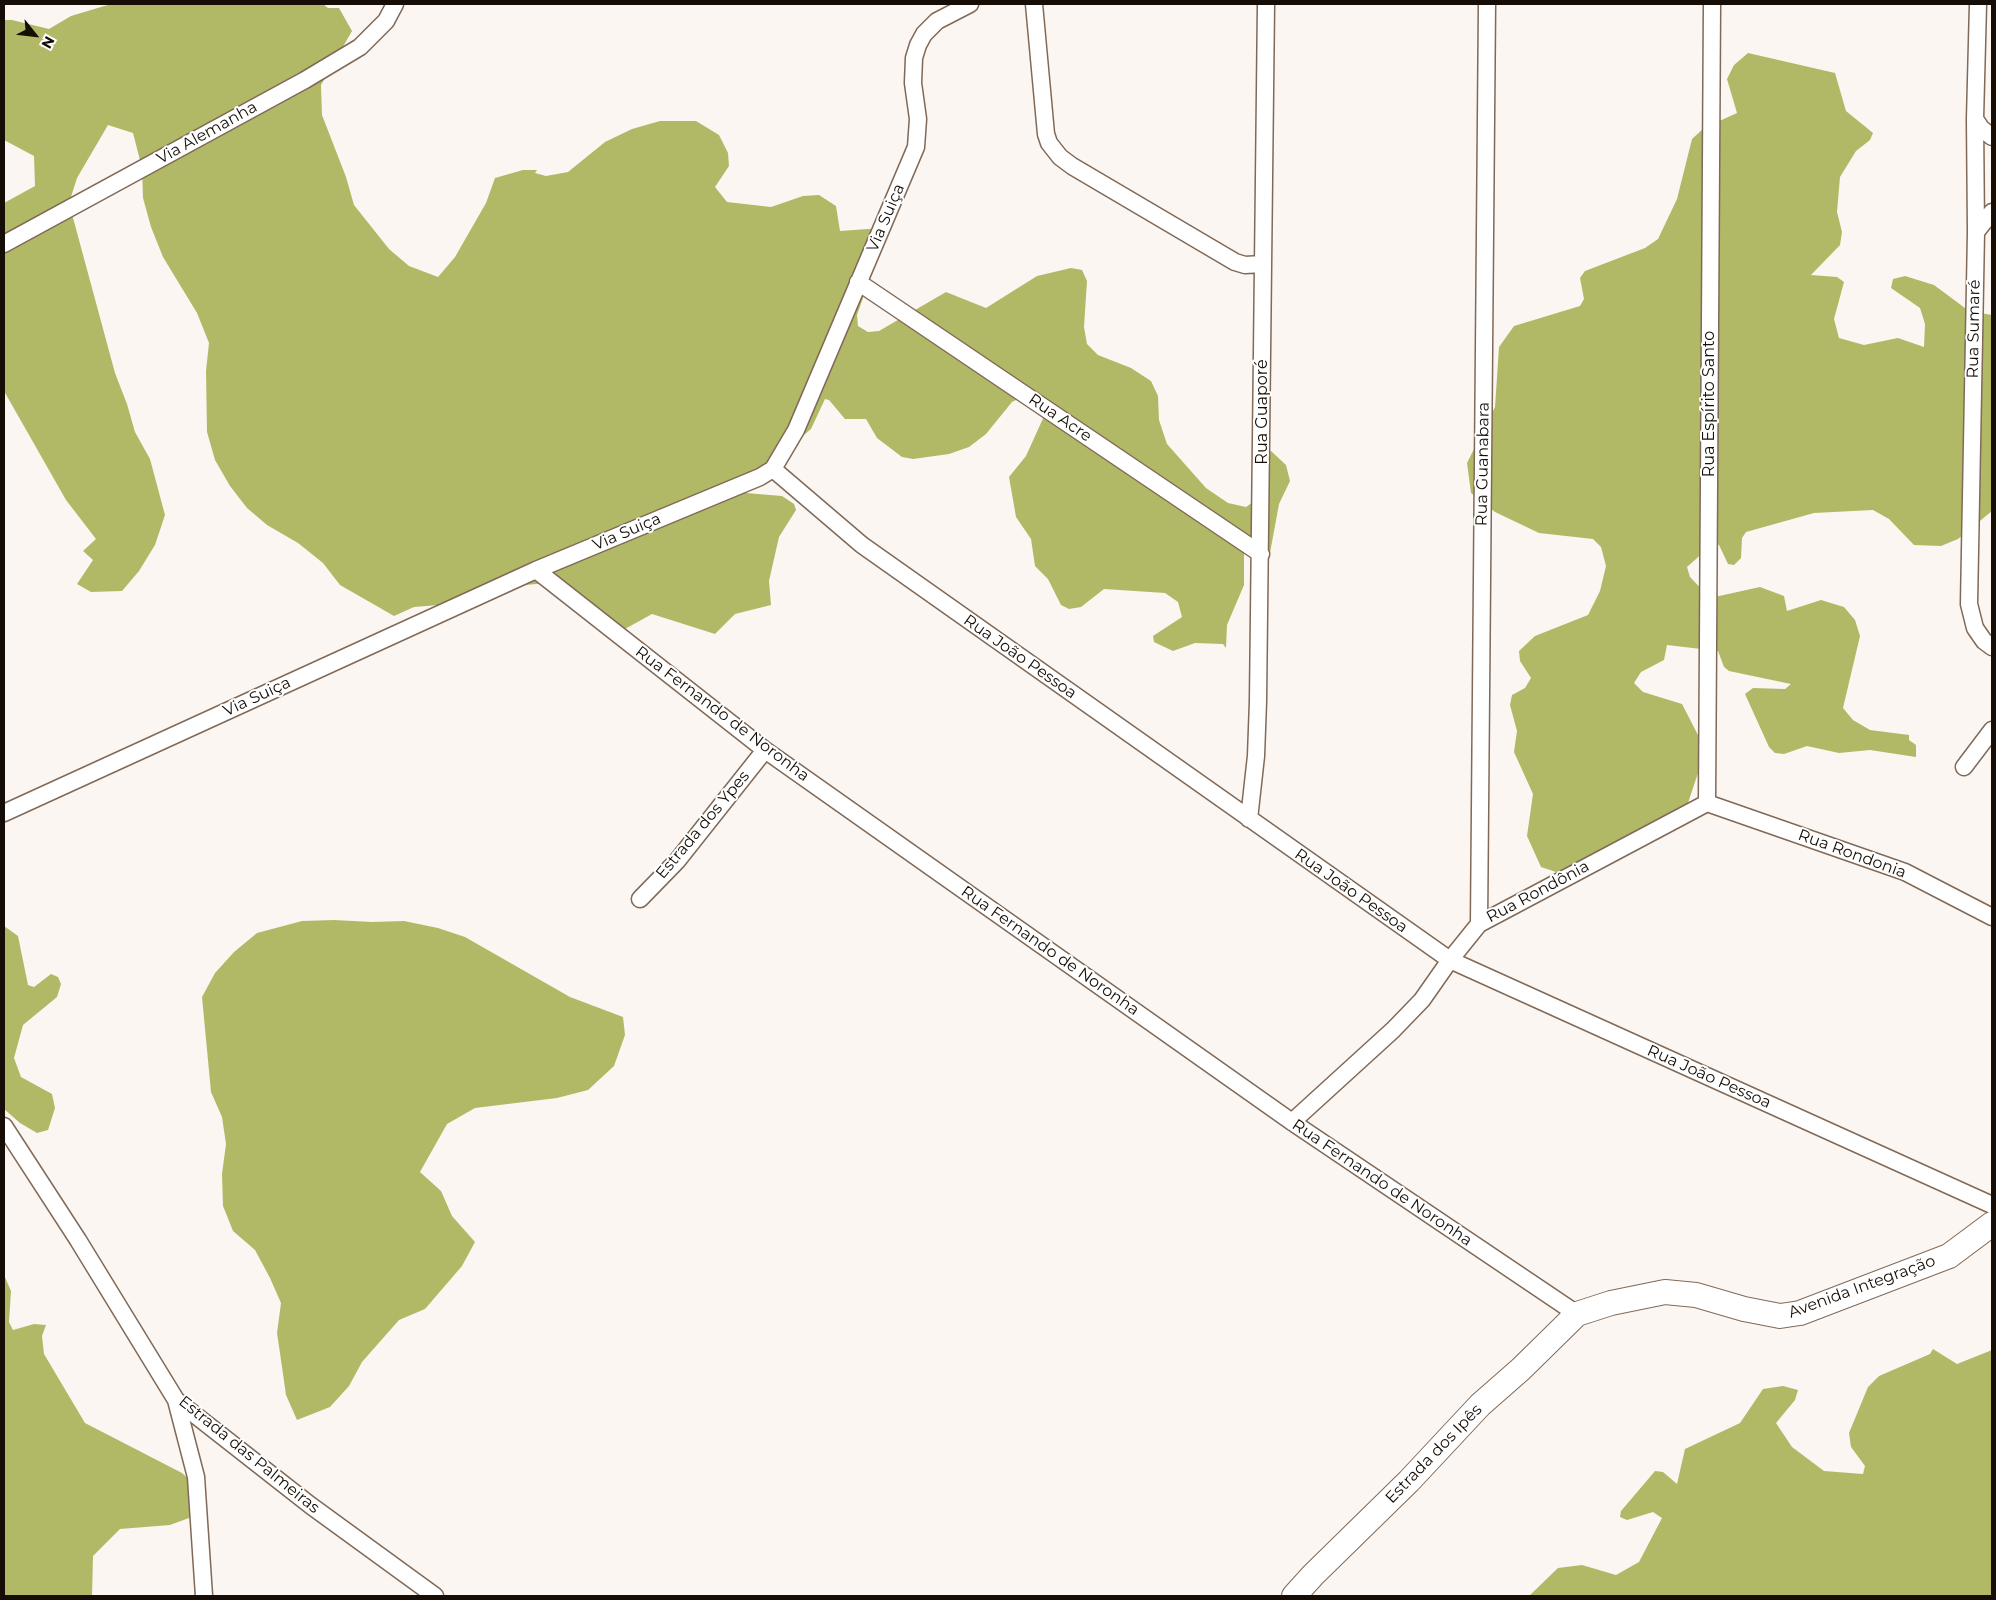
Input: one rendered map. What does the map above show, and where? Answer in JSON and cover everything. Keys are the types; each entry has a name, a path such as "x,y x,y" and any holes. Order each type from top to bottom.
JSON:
{"main road":[{"name":"Avenida Integração","path":"1577,1314 1665,1292 1696,1295 1744,1309 1780,1316 1800,1313 1949,1256 1992,1224"},
{"name":"Estrada dos Ipês","path":"1294,1596 1313,1574 1408,1481 1480,1405 1521,1369 1577,1314"}],"street":[{"name":"Via Alemanha","path":"4,244 305,80 360,47 386,21 395,4"},
{"name":"Via Suiça","path":"4,813 536,570 742,484 773,469 796,430 916,147 918,119 913,83 914,58 918,45 924,34 938,21 970,4"},
{"path":"1034,4 1046,134 1049,143 1060,157 1072,166 1235,262 1245,265 1263,264"},
{"name":"Rua Guaporé","path":"1249,819 1256,756 1261,554 1266,4"},
{"name":"Rua Guanabara","path":"1479,924 1487,4"},
{"name":"Rua Espírito Santo","path":"1707,804 1712,4"},
{"name":"Rua Sumaré","path":"1978,4 1969,604 1975,628 1984,641 1992,647"},
{"path":"1975,119 1981,128 1992,137"},
{"path":"1976,232 1992,212"},
{"name":"Rua Acre","path":"858,282 1261,554"},
{"name":"Rua João Pessoa","path":"773,469 862,545 1450,960 1992,1205"},
{"name":"Rua Fernando de Noronha","path":"536,570 765,750 1292,1122 1577,1314"},
{"path":"1964,767 1992,730"},
{"name":"Estrada dos Ypes","path":"640,898 677,861 765,750"},
{"name":"Rua Rondônia","path":"1292,1122 1422,1000 1450,960 1479,924 1707,804"},
{"name":"Rua Rondonia","path":"1707,804 1905,872 1992,917"},
{"name":"Estrada das Palmeiras","path":"4,1126 78,1240 176,1400 310,1504 436,1596"},
{"path":"176,1400 196,1478 204,1596"}],"green space":[{"path":"111,4 323,4 328,8 339,8 352,31 321,85 322,115 346,177 354,205 389,249 409,266 438,277 455,257 486,203 495,178 523,170 537,170 535,173 546,176 568,172 605,142 632,129 660,121 696,121 719,135 728,153 729,166 715,187 727,202 771,207 803,196 819,195 836,206 840,231 882,228 882,244 857,315 858,326 868,332 879,331 946,292 986,308 1037,276 1071,268 1082,270 1087,281 1084,327 1087,344 1098,355 1131,368 1151,381 1158,396 1159,420 1167,444 1206,488 1228,503 1246,507 1253,502 1259,452 1271,451 1286,465 1290,481 1279,504 1270,553 1265,557 1244,550 1244,585 1227,625 1226,648 1223,644 1195,643 1173,651 1154,642 1153,636 1182,617 1178,602 1165,593 1104,589 1081,607 1069,609 1061,605 1048,579 1035,566 1031,539 1016,517 1009,477 1026,456 1045,414 1043,397 1032,392 1012,402 986,434 969,447 949,454 913,459 902,457 877,438 866,419 845,419 829,400 825,399 811,429 742,487 746,493 782,496 794,504 796,510 779,537 769,581 771,605 735,614 715,634 652,614 625,629 566,590 548,583 525,585 463,603 414,607 394,616 340,585 323,563 298,543 267,525 247,508 230,486 215,460 207,432 206,371 209,343 197,313 163,257 151,227 143,198 142,168 133,133 108,125 77,178 69,203 115,373 135,432 150,459 165,515 155,545 139,571 122,591 91,592 77,584 93,560 83,551 96,539 66,500 4,391 4,203 35,186 34,156 4,140 4,20 12,20 49,29 71,16"},
{"path":"1748,53 1835,73 1846,111 1873,133 1870,140 1856,151 1840,177 1837,212 1842,232 1840,245 1811,275 1837,277 1844,282 1834,319 1839,338 1864,345 1898,338 1924,347 1925,324 1920,308 1891,288 1893,279 1905,276 1934,285 1969,311 1992,315 1992,511 1958,539 1941,546 1914,545 1889,519 1873,510 1814,513 1746,532 1742,538 1741,558 1734,565 1728,564 1719,545 1714,543 1687,567 1690,577 1710,598 1760,587 1784,596 1787,611 1821,600 1844,607 1855,620 1860,636 1843,708 1853,720 1870,730 1909,735 1909,740 1916,745 1916,757 1870,750 1839,753 1807,746 1784,754 1775,753 1769,747 1745,694 1753,688 1785,689 1791,684 1729,671 1724,667 1718,651 1667,645 1664,660 1641,672 1634,683 1643,692 1682,704 1698,735 1699,770 1683,818 1629,854 1577,873 1556,872 1541,867 1527,836 1533,794 1514,752 1517,731 1510,705 1512,695 1525,688 1531,678 1520,661 1519,651 1535,636 1588,615 1600,591 1606,566 1601,547 1593,539 1539,533 1495,512 1471,493 1467,463 1495,407 1499,347 1514,326 1580,306 1584,299 1580,278 1585,271 1645,248 1658,239 1677,199 1692,139 1704,128 1737,113 1727,79 1734,65"},
{"path":"302,921 404,921 438,928 465,937 570,997 623,1017 625,1035 614,1066 588,1090 557,1098 475,1108 447,1124 420,1172 441,1191 452,1216 475,1242 462,1266 425,1309 399,1320 362,1362 349,1386 330,1407 297,1420 286,1395 277,1333 281,1303 255,1250 233,1231 223,1206 222,1174 226,1144 222,1117 211,1092 202,997 215,973 234,952 257,933"},
{"path":"4,926 18,936 28,985 34,987 51,974 58,977 61,984 57,997 23,1025 14,1058 21,1077 52,1094 55,1108 48,1130 37,1133 20,1123 4,1109"},
{"path":"4,1275 11,1291 9,1322 13,1330 34,1324 46,1325 42,1336 44,1354 85,1423 182,1473 193,1483 196,1504 189,1518 170,1525 120,1529 93,1556 92,1596 4,1596"},
{"path":"1933,1349 1957,1364 1992,1350 1992,1596 1529,1596 1558,1568 1582,1565 1616,1575 1639,1562 1662,1518 1653,1512 1627,1520 1620,1517 1621,1511 1655,1471 1663,1472 1677,1484 1685,1449 1740,1423 1763,1389 1783,1386 1798,1390 1795,1400 1776,1423 1792,1447 1824,1471 1863,1474 1865,1466 1851,1447 1849,1433 1868,1387 1879,1376 1930,1354"}]}
